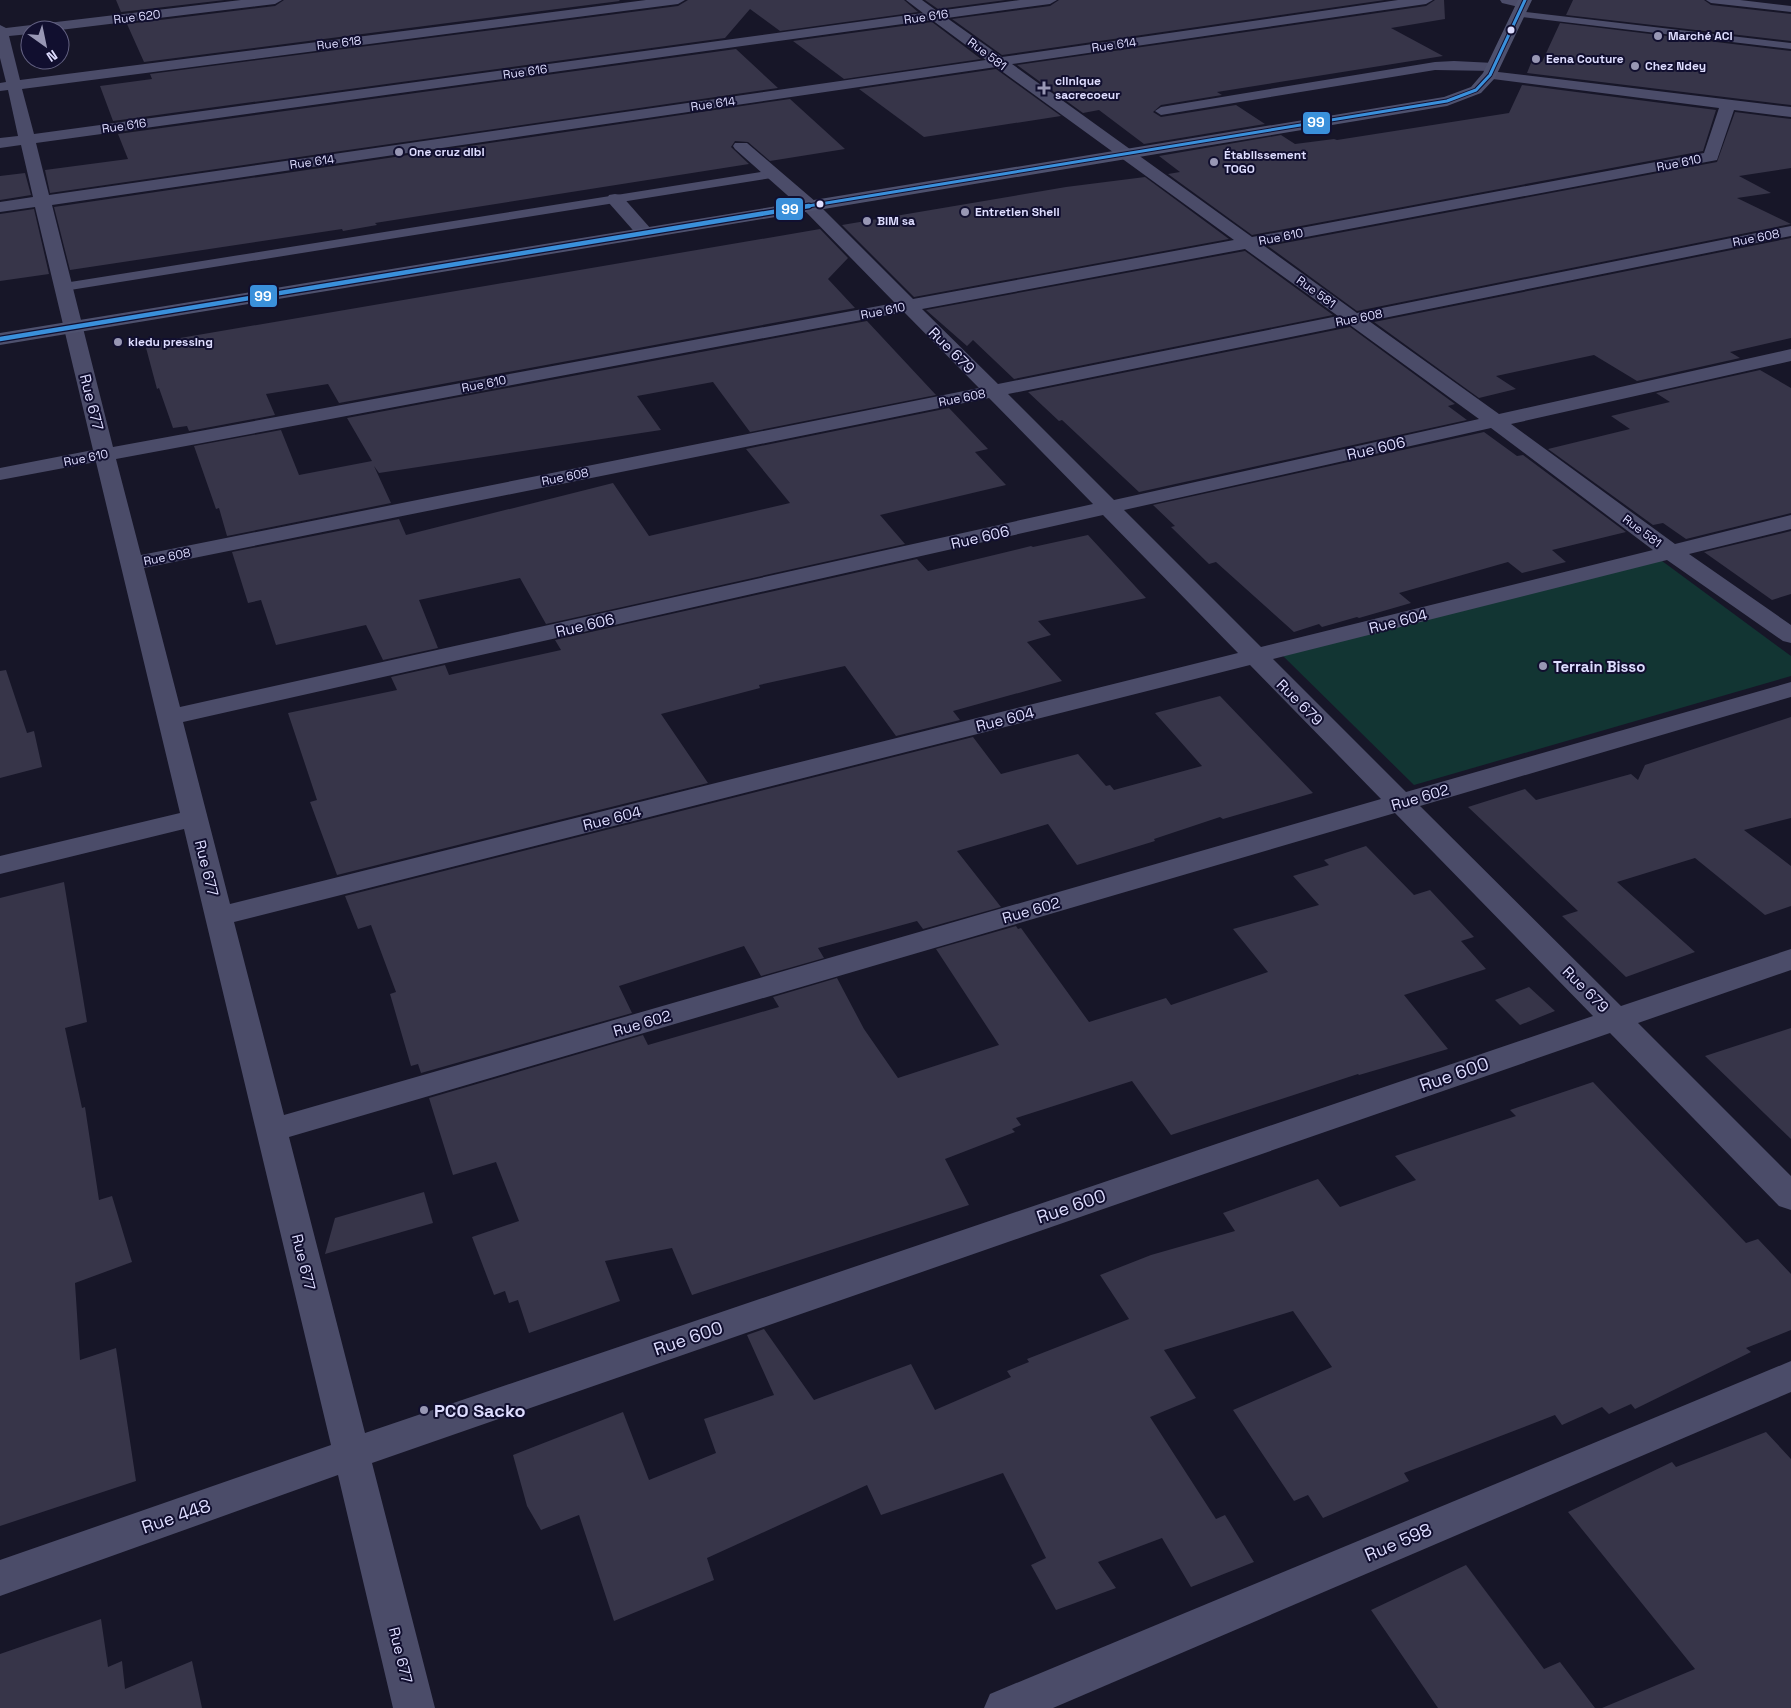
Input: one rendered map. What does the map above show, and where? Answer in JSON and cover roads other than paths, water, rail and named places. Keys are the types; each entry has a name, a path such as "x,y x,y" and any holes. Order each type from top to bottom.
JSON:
{"street":[{"name":"Rue 620","path":"0,32 275,0"},
{"name":"Rue 618","path":"7,86 678,0"},
{"name":"Rue 581","path":"913,0 1495,421 1671,552 1791,636"},
{"name":"Rue 616","path":"13,141 1050,0"},
{"name":"Rue 614","path":"0,207 1426,0"},
{"path":"0,339 1447,101 1476,90 1492,71 1519,4"},
{"name":"Rue 677","path":"0,32 13,141 42,201 414,1708"},
{"path":"1492,71 1791,112"},
{"name":"Rue 610","path":"0,474 1711,157 1728,104"},
{"name":"Rue 679","path":"741,146 810,206 1791,1197"},
{"path":"615,199 645,233"},
{"name":"Rue 608","path":"132,564 1791,231"},
{"name":"Rue 606","path":"170,718 1791,356"},
{"name":"Rue 604","path":"219,916 1791,522"},
{"name":"Rue 602","path":"272,1130 1791,689"},
{"path":"0,865 194,818"},
{"name":"Rue 600","path":"352,1454 1791,959"},
{"name":"Rue 598","path":"1005,1708 1791,1376"},
{"name":"Rue 448","path":"0,1578 352,1454"}],"lane":[{"path":"1711,0 1791,9"},
{"path":"1519,4 1791,46"},
{"path":"1161,111 1435,66 1454,65 1492,71"},
{"path":"64,287 773,174"}],"place":[{"name":"Marché ACI","path":"1658,36"},
{"name":"Eena Couture","path":"1536,59"},
{"name":"Chez Ndey","path":"1635,66"},
{"name":"clinique sacrecoeur","path":"1044,88"},
{"name":"One cruz dibi","path":"399,152"},
{"name":"Établissement TOGO","path":"1214,162"},
{"name":"Entretien Shell","path":"965,212"},
{"name":"BIM sa","path":"867,221"},
{"name":"kledu pressing","path":"118,342"},
{"name":"Terrain Bisso","path":"1543,666"},
{"name":"PCO Sacko","path":"424,1410"}]}
